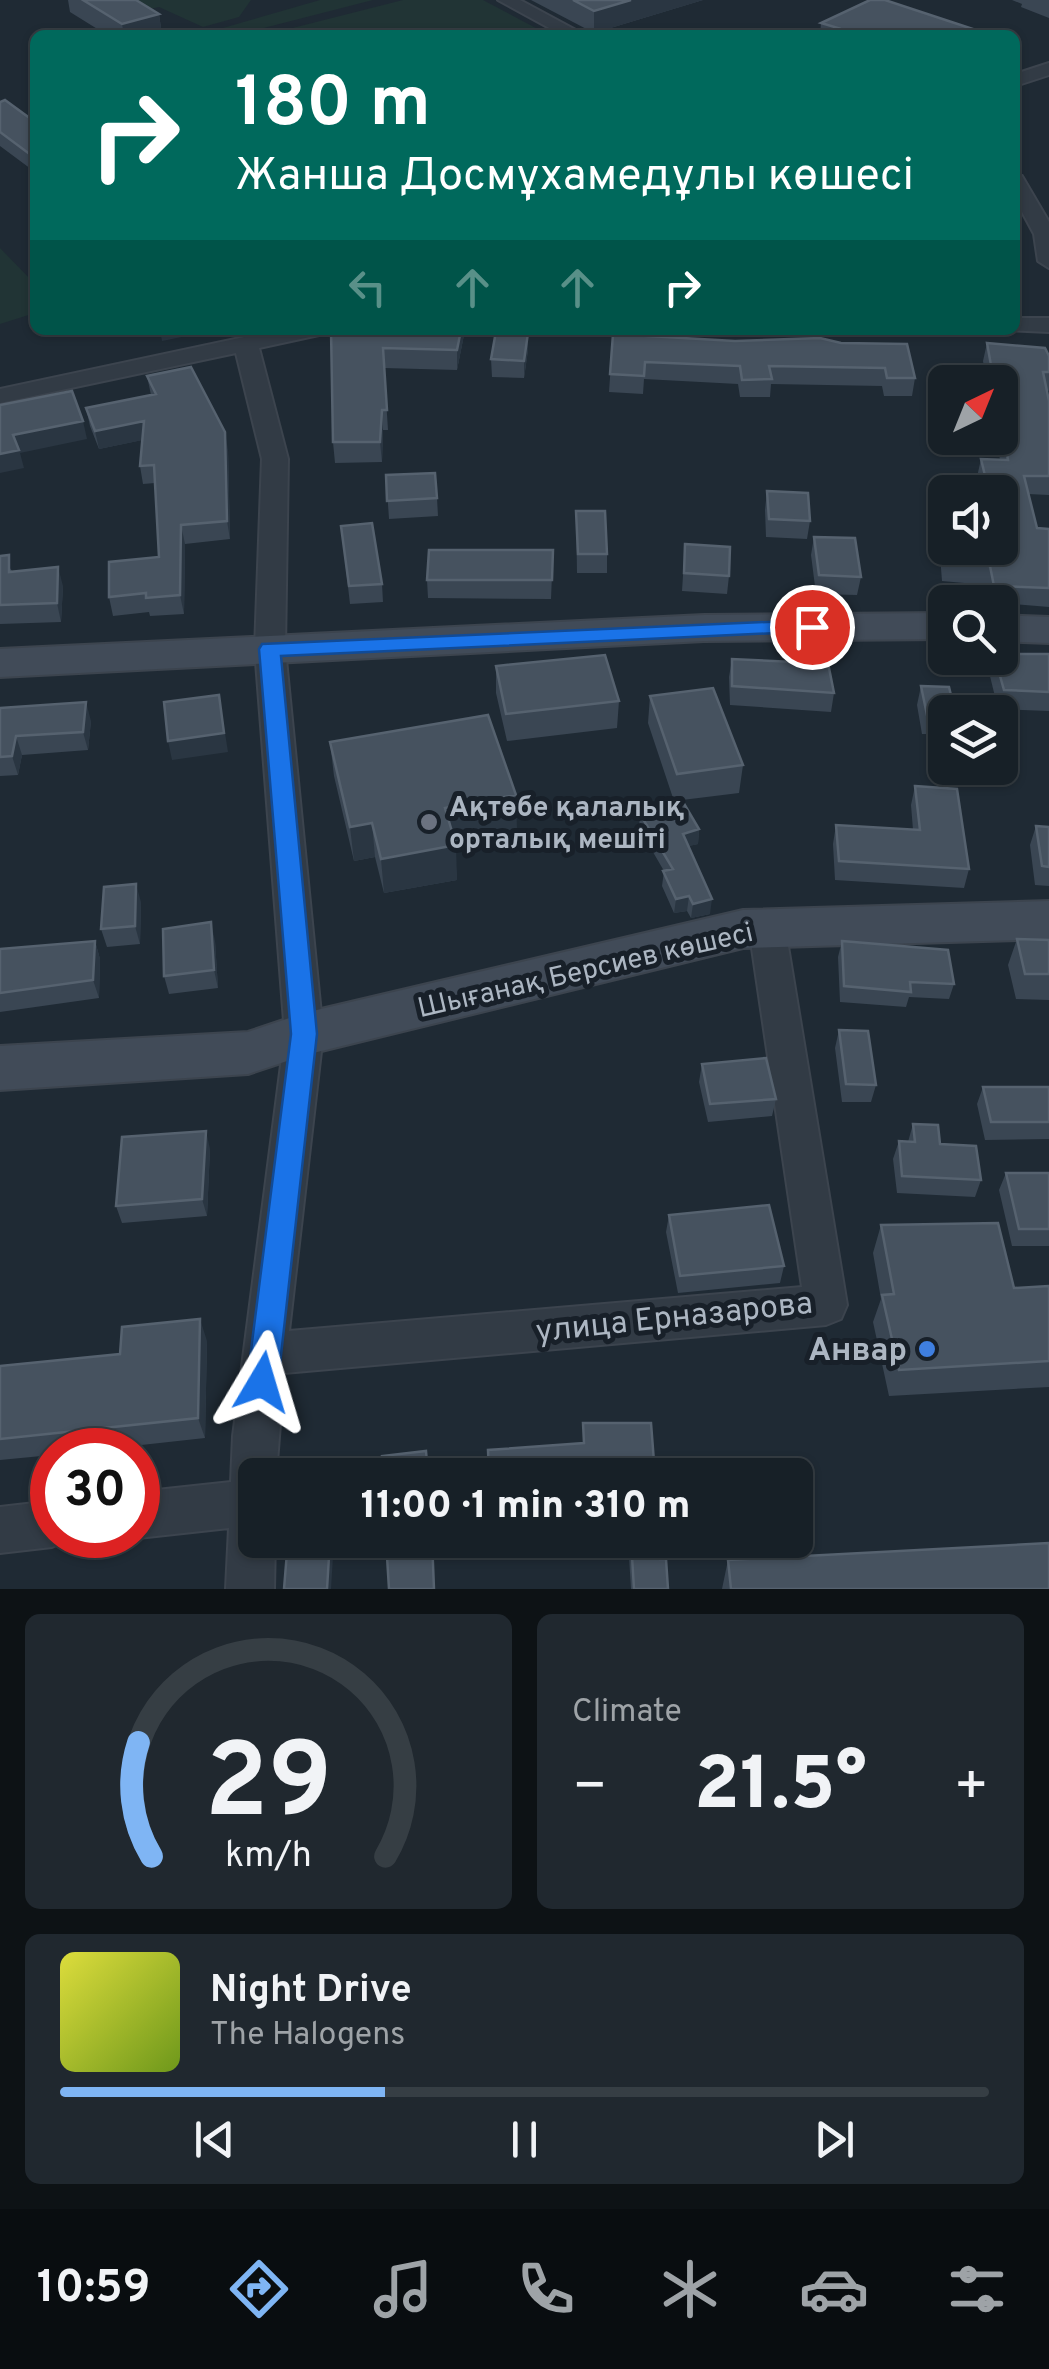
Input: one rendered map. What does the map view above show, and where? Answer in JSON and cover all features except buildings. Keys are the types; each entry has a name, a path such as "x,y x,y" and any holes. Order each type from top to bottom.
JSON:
{"street":[{"path":"507,0 566,30"},
{"path":"1020,78 1049,69"},
{"path":"1020,188 1047,234 1049,262"},
{"path":"1020,232 1047,234"},
{"path":"1020,325 1049,325"},
{"path":"0,396 288,335"},
{"path":"246,344 274,459 270,649 304,1034 257,1458"},
{"path":"0,663 704,628 928,626"},
{"path":"1018,629 1049,630"},
{"name":"Шығанақ Берсиев көшесі","path":"0,1068 248,1053 304,1034 743,929 1049,920"},
{"name":"улица Ерназарова","path":"266,1354 826,1305 767,928"},
{"path":"160,1513 238,1504"},
{"path":"0,1530 30,1527"},
{"path":"250,1589 251,1558"}],"shaded area":[{"path":"127,0 251,0 239,17 203,27 159,7 145,10"},
{"path":"320,0 373,0 256,30 216,30"},
{"path":"403,0 483,0 540,30 285,30"},
{"path":"0,248 30,279 30,315 0,324"}],"place":[{"name":"Ақтөбе қалалық орталық мешіті","path":"429,822"},
{"name":"Анвар","path":"927,1349"}],"route":[{"path":"262,1382 304,1034 270,649 704,628 812,627"}]}
